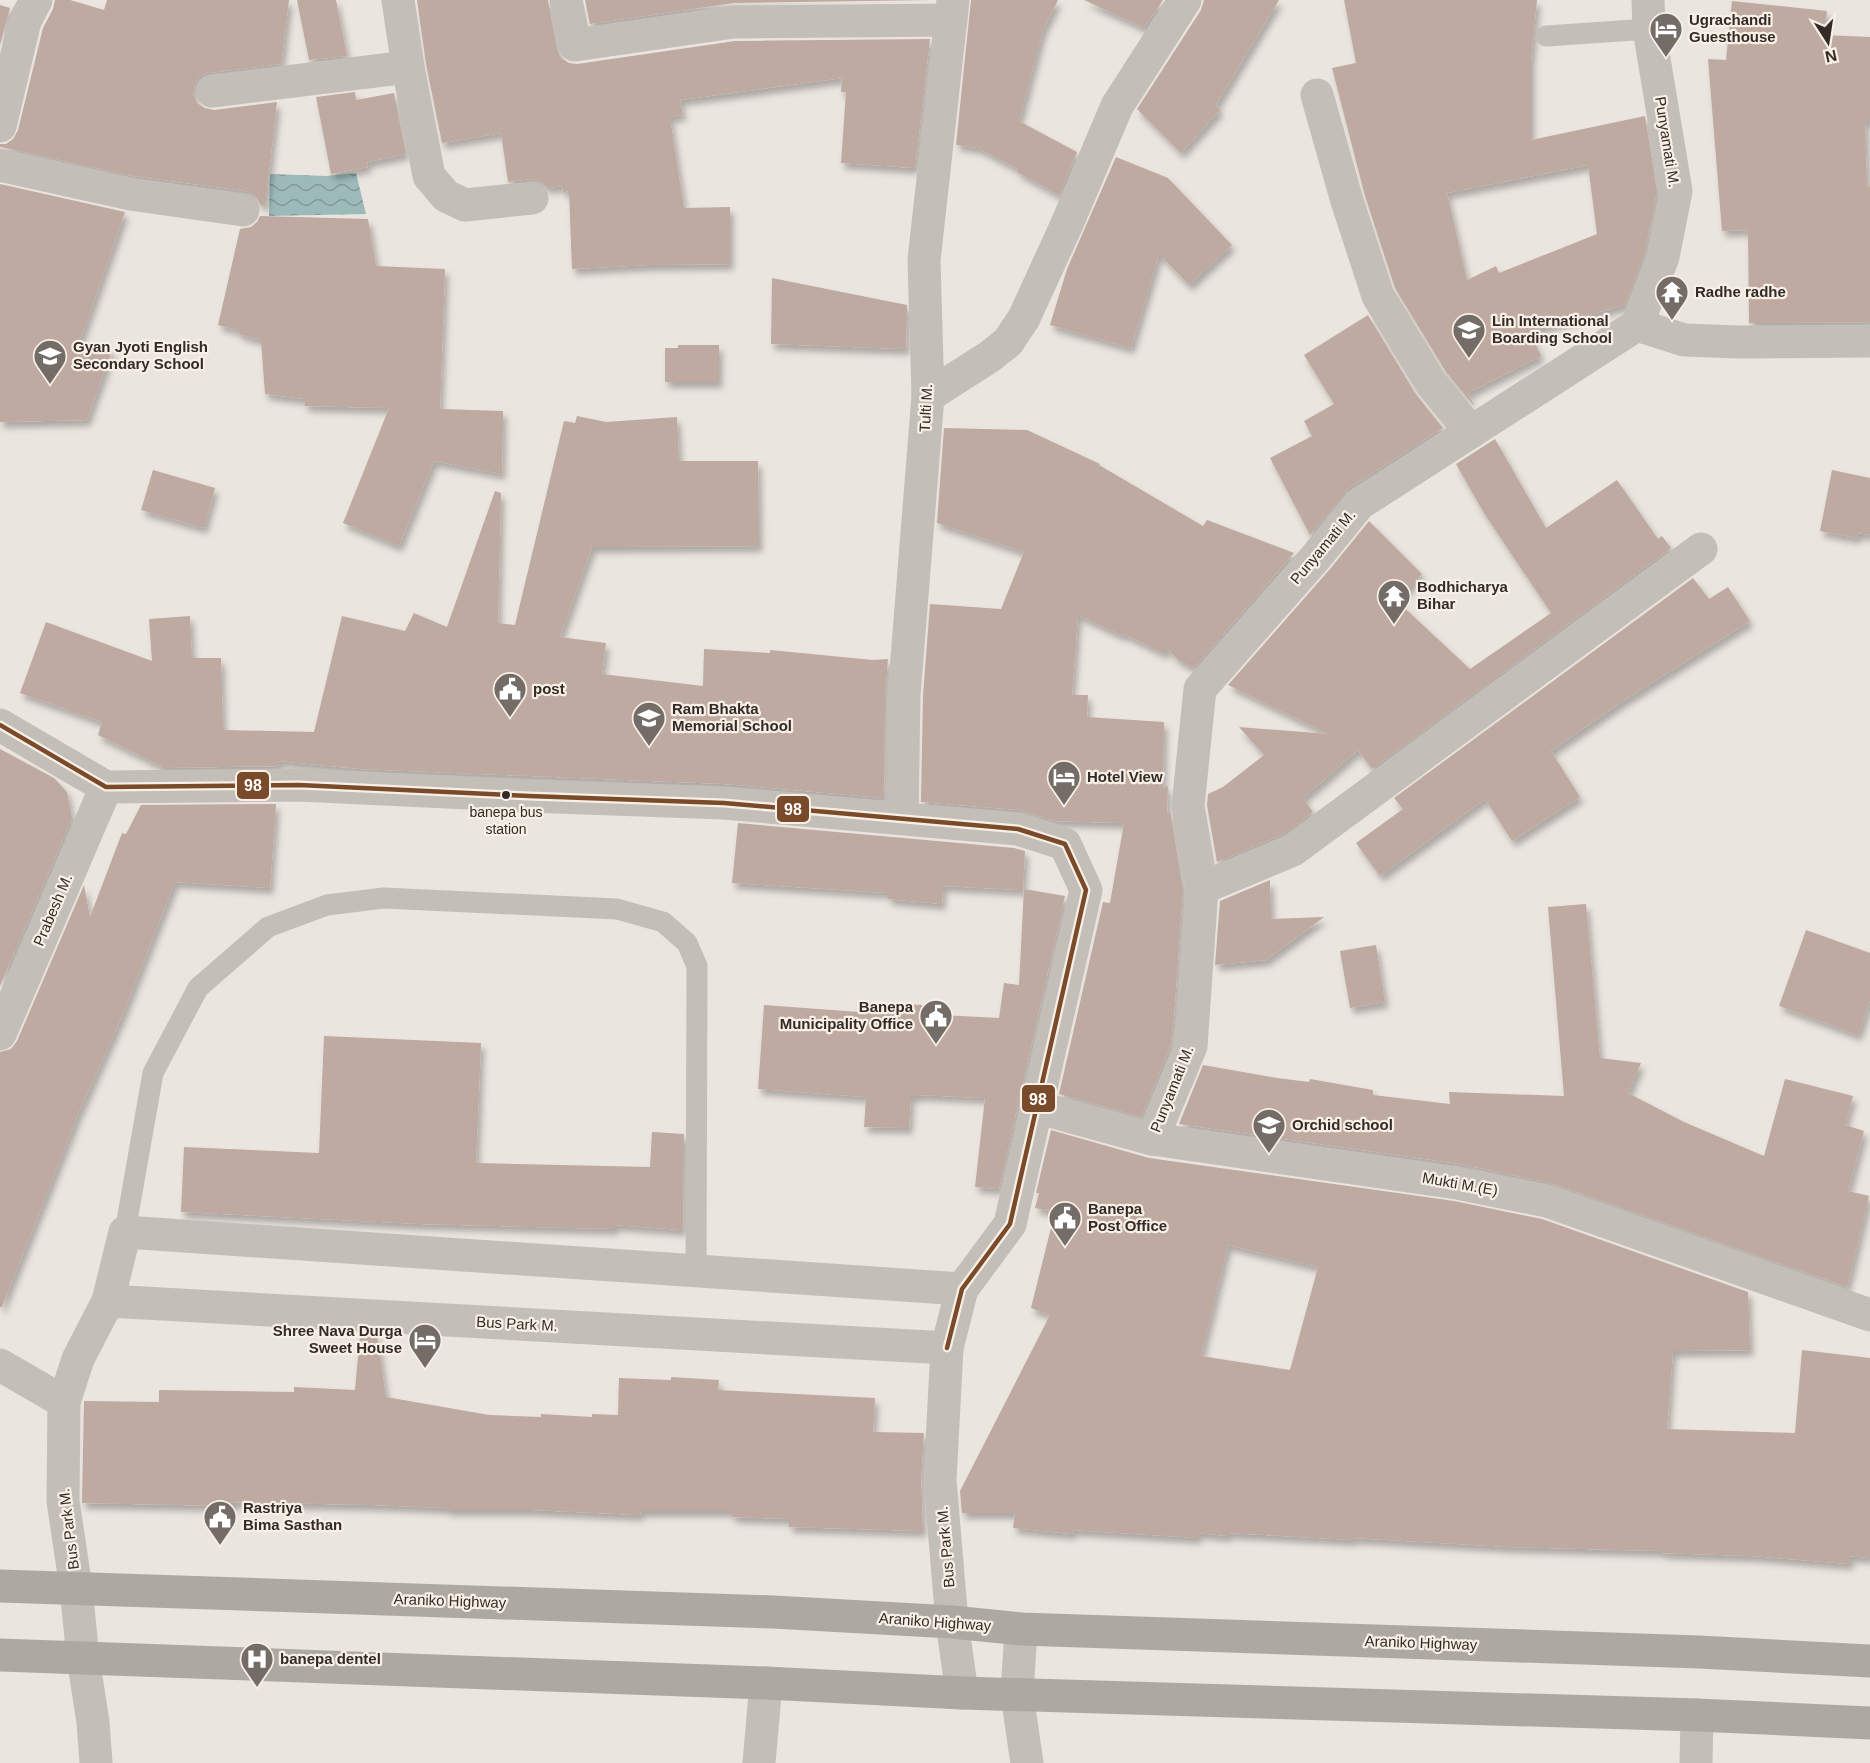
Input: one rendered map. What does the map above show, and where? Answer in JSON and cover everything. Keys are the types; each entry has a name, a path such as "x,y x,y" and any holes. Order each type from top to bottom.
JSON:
{"highway":[{"name":"Araniko Highway","path":"0,1586 773,1612 952,1622 1021,1629 1870,1661"},
{"path":"0,1655 766,1683 962,1693 1697,1715 1870,1723"}],"street":[{"path":"0,126 25,21 36,0"},
{"path":"398,0 429,176 446,196 465,204 532,198"},
{"path":"566,0 574,45 733,11 952,10"},
{"path":"928,396 989,357 1008,342 1024,318 1118,106 1185,0"},
{"name":"Tulti M.","path":"902,817 904,695 928,396 924,261 952,10"},
{"name":"Punyamati M.","path":"1152,1139 1191,1046 1202,888 1188,806 1200,689 1316,557 1359,504 1636,325 1663,257 1676,191 1649,15"},
{"path":"212,91 408,67"},
{"path":"1317,95 1347,201 1378,296 1431,383 1471,432"},
{"path":"0,165 130,194 243,210"},
{"path":"1636,325 1684,340 1870,341"},
{"path":"1202,888 1293,850 1701,549"},
{"path":"0,725 106,787 299,785 724,803 1018,829 1065,844 1086,890 1010,1224 962,1289 947,1348"},
{"name":"Prabesh M.","path":"0,1034 106,787"},
{"name":"Mukti M.(E)","path":"1036,1107 1152,1139 1457,1183 1547,1201 1870,1315"},
{"path":"108,1301 125,1232 962,1289"},
{"name":"Bus Park M.","path":"96,1763 93,1722 63,1501 64,1402 78,1359 108,1301 947,1348 940,1480 952,1622 962,1693"},
{"path":"0,1365 64,1402"},
{"path":"1021,1629 1017,1695 1027,1763"},
{"path":"759,1763 766,1683"},
{"path":"1696,1763 1697,1715"}],"lane":[{"path":"1546,36 1649,15"},
{"path":"125,1232 153,1073 198,988 268,927 327,905 384,898 617,909 663,922 687,943 697,966 696,1271"}],"water":[{"path":"356,173 366,214 269,216 270,174 327,176"}],"building":[{"path":"55,0 70,0 104,10 107,0 289,0 281,64 209,73 200,76 193,93 197,103 214,110 277,102 265,206 261,205 254,195 246,191 133,176 0,147 0,144 6,144 13,139 18,130 43,28"},
{"path":"297,0 336,0 347,56 309,60"},
{"path":"417,0 548,0 557,49 561,58 569,63 577,64 735,41 930,39 915,168 841,163 846,92 841,92 842,78 680,100 683,115 670,117 684,208 730,207 730,264 572,269 569,191 563,192 562,186 548,188 539,181 530,179 508,182 501,133 442,143 426,64"},
{"path":"585,0 934,0 734,3 590,24"},
{"path":"971,0 1058,0 1043,30 1019,121 1077,152 1059,195 1017,172 1018,169 978,148 956,145"},
{"path":"1084,0 1163,0 1144,28"},
{"path":"1204,0 1279,0 1216,105 1220,110 1181,153 1137,109 1201,10"},
{"path":"1344,0 1537,0 1531,59 1531,140 1645,116 1657,191 1645,252 1625,305 1529,331 1541,356 1468,393 1475,407 1446,372 1395,288 1365,196 1332,68 1356,63","holes":["1588,165 1597,234 1499,273 1496,266 1467,280 1447,193"]},
{"path":"1732,1 1827,11 1824,35 1870,37 1870,122 1865,122 1867,187 1870,187 1870,322 1749,323 1748,230 1722,231 1708,59 1726,60"},
{"path":"0,5 10,8 0,45"},
{"path":"355,92 356,100 394,93 406,154 367,162 368,167 331,174 316,97"},
{"path":"1116,157 1168,178 1232,245 1189,285 1159,254 1131,348 1050,325 1067,269"},
{"path":"0,184 125,212 79,344 112,350 87,420 0,422"},
{"path":"260,216 368,219 376,266 445,269 440,409 503,411 502,474 434,461 399,546 343,523 389,408 305,406 305,399 265,394 261,340 239,334 238,330 218,325 240,229 251,227"},
{"path":"772,278 907,305 906,349 771,344"},
{"path":"1368,315 1415,393 1443,428 1349,488 1310,535 1270,458 1312,436 1304,421 1334,404 1304,355"},
{"path":"678,345 719,345 719,382 665,382 665,348 678,348"},
{"path":"577,416 606,422 677,417 679,461 758,461 759,546 592,547 560,637 606,643 602,674 703,686 704,649 770,653 770,650 873,660 888,659 885,695 884,798 725,784 361,769 279,761 278,766 160,768 161,766 98,735 102,722 20,693 46,622 152,661 149,619 190,616 192,658 221,658 223,730 314,732 342,616 405,631 414,613 447,627 495,491 501,493 498,623 515,625 564,421 575,423"},
{"path":"944,428 1027,430 1100,464 1203,526 1207,520 1294,553 1194,668 1178,660 1165,646 1165,654 1078,615 1072,695 1088,695 1087,717 1164,722 1163,787 1168,786 1167,812 1170,811 1183,889 1171,1039 1173,1040 1141,1117 1059,1094 1103,902 1110,903 1124,823 1054,821 1020,810 921,802 923,696 930,604 1001,609 1024,552 937,523"},
{"path":"1495,439 1546,528 1617,480 1658,539 1662,536 1671,548 1372,769 1358,750 1303,798 1313,812 1284,834 1217,862 1207,805 1208,794 1223,787 1264,755 1239,727 1328,734 1228,685 1369,521 1422,574 1396,600 1470,669 1551,613 1484,513 1456,464"},
{"path":"153,470 215,488 204,528 141,510"},
{"path":"1832,470 1870,478 1870,535 1858,533 1857,538 1820,531"},
{"path":"1693,578 1709,599 1728,587 1750,621 1620,703 1551,751 1580,797 1512,841 1485,799 1380,876 1356,843 1403,809 1394,798"},
{"path":"0,749 54,778 67,792 72,818 0,986"},
{"path":"276,804 270,888 175,882 123,1014 79,1112 2,1307 0,1307 0,1052 11,1049 17,1041 84,885 90,917 122,833 126,834 141,805"},
{"path":"738,823 1014,848 1025,851 1023,890 943,886 942,904 888,899 888,893 732,883"},
{"path":"1270,880 1271,919 1324,917 1266,960 1215,965 1220,901"},
{"path":"1024,889 1065,896 999,1189 975,1187 985,1098 911,1096 909,1128 864,1127 866,1097 758,1089 764,1005 859,1012 859,1002 922,1005 922,1014 999,1018 1004,983 1019,985"},
{"path":"1586,904 1600,1058 1641,1063 1628,1093 1684,1122 1764,1156 1785,1079 1853,1096 1845,1125 1864,1131 1848,1191 1869,1196 1847,1287 1551,1183 1460,1164 1179,1124 1203,1065 1277,1078 1309,1082 1310,1079 1373,1090 1373,1095 1450,1104 1449,1092 1564,1096 1548,907"},
{"path":"1806,930 1870,953 1870,1000 1858,1035 1779,1006"},
{"path":"1376,945 1385,1002 1350,1008 1340,951"},
{"path":"324,1036 481,1043 476,1163 650,1167 652,1132 684,1134 683,1230 615,1225 615,1229 421,1224 181,1212 184,1147 319,1153"},
{"path":"1051,1130 1149,1158 1454,1201 1542,1219 1748,1292 1750,1350 1673,1351 1667,1429 1795,1433 1802,1350 1870,1358 1870,1558 1850,1556 1850,1564 1752,1556 1662,1553 1662,1551 1510,1547 1228,1533 1228,1536 1198,1533 1198,1538 1073,1530 1072,1534 1013,1528 1015,1513 962,1513 960,1491 1050,1315 1031,1308 1055,1212 1035,1208 1039,1193 1036,1193","holes":["1228,1245 1318,1267 1290,1370 1201,1356"]},
{"path":"360,1334 377,1335 386,1397 489,1415 541,1417 541,1414 592,1417 592,1414 618,1415 619,1378 671,1380 671,1377 719,1380 718,1390 875,1398 873,1432 924,1433 921,1479 923,1531 789,1527 789,1519 732,1517 732,1511 641,1511 640,1515 533,1510 446,1510 447,1508 373,1505 233,1502 233,1506 82,1503 84,1401 159,1402 159,1390 294,1392 294,1387 355,1390"}],"transit line":[{"name":"98","path":"0,725 106,787 299,785 724,803 1018,829 1065,844 1086,890 1010,1224 962,1289 947,1348"}],"place":[{"name":"Ugrachandi Guesthouse","path":"1666,58"},
{"name":"Radhe radhe","path":"1672,321"},
{"name":"Lin International Boarding School","path":"1469,359"},
{"name":"Gyan Jyoti English Secondary School","path":"50,385"},
{"name":"Bodhicharya Bihar","path":"1394,625"},
{"name":"post","path":"510,718"},
{"name":"Ram Bhakta Memorial School","path":"649,747"},
{"name":"banepa bus station","path":"506,795"},
{"name":"Hotel View","path":"1064,806"},
{"name":"Banepa Municipality Office","path":"936,1045"},
{"name":"Orchid school","path":"1269,1154"},
{"name":"Banepa Post Office","path":"1065,1247"},
{"name":"Shree Nava Durga Sweet House","path":"425,1369"},
{"name":"Rastriya Bima Sasthan","path":"220,1546"},
{"name":"banepa dentel","path":"257,1688"}]}
